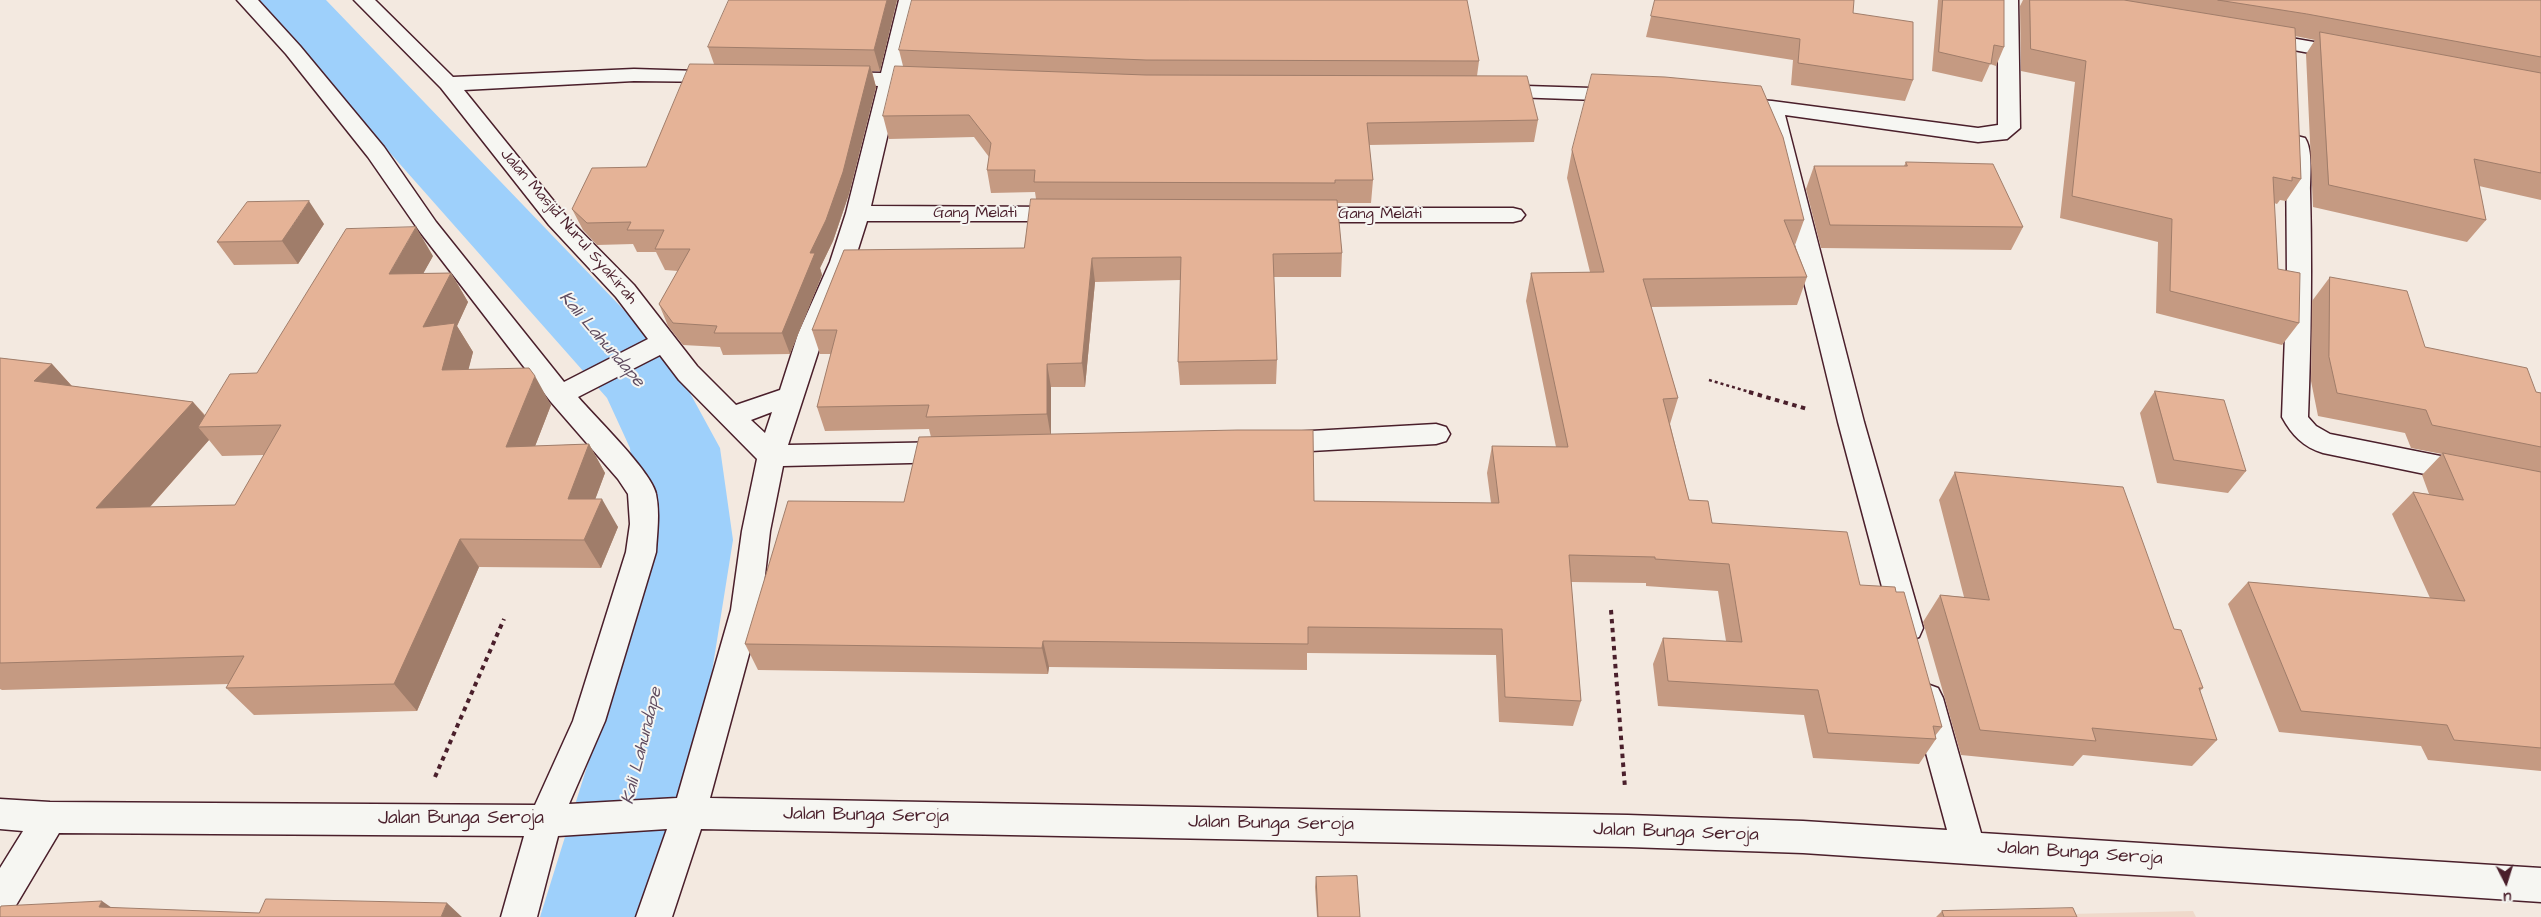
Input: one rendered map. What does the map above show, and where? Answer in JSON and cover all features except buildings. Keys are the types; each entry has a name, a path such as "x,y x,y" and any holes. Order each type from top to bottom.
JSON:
{"street":[{"path":"247,0 293,50 376,152 428,227 565,393 642,492 644,524 641,552 590,721 519,917"},
{"name":"Jalan Masjid Nurul Syakirah","path":"364,0 448,84 557,220 625,291 655,347 710,393 730,417 771,456"},
{"path":"654,917 679,813 746,610 756,531 771,456 811,334 842,262 858,213 909,0"},
{"path":"1713,102 1772,107 1978,135 2004,133 2009,128 2008,0"},
{"path":"2236,35 2366,58"},
{"path":"2293,44 2294,72"},
{"path":"448,84 634,75 742,76"},
{"path":"811,78 947,82"},
{"path":"1469,90 1649,97"},
{"path":"1772,107 1806,236 1851,422 1913,647"},
{"path":"2296,121 2300,217 2299,318 2294,417 2299,426 2307,435 2323,443 2541,487"},
{"name":"Gang Melati","path":"858,213 1086,214"},
{"name":"Gang Melati","path":"1284,215 1513,215"},
{"path":"565,393 655,347"},
{"path":"730,417 790,396"},
{"path":"1250,445 1436,434"},
{"path":"771,456 981,452"},
{"path":"1920,675 1968,846"},
{"name":"Jalan Bunga Seroja","path":"0,814 50,817 554,820 679,813 1628,831 1803,837 1968,846 2541,885"},
{"path":"0,900 50,817"}],"path":[{"path":"1709,380 1851,422"},
{"path":"1611,610 1628,831"},
{"path":"416,819 504,619"}],"shaded area":[{"path":"2193,911 2196,917 2072,917 2070,914"}],"waterway":[{"name":"Kali Lahundape","path":"290,0 642,382 675,448 686,540 651,728 598,917"}]}
